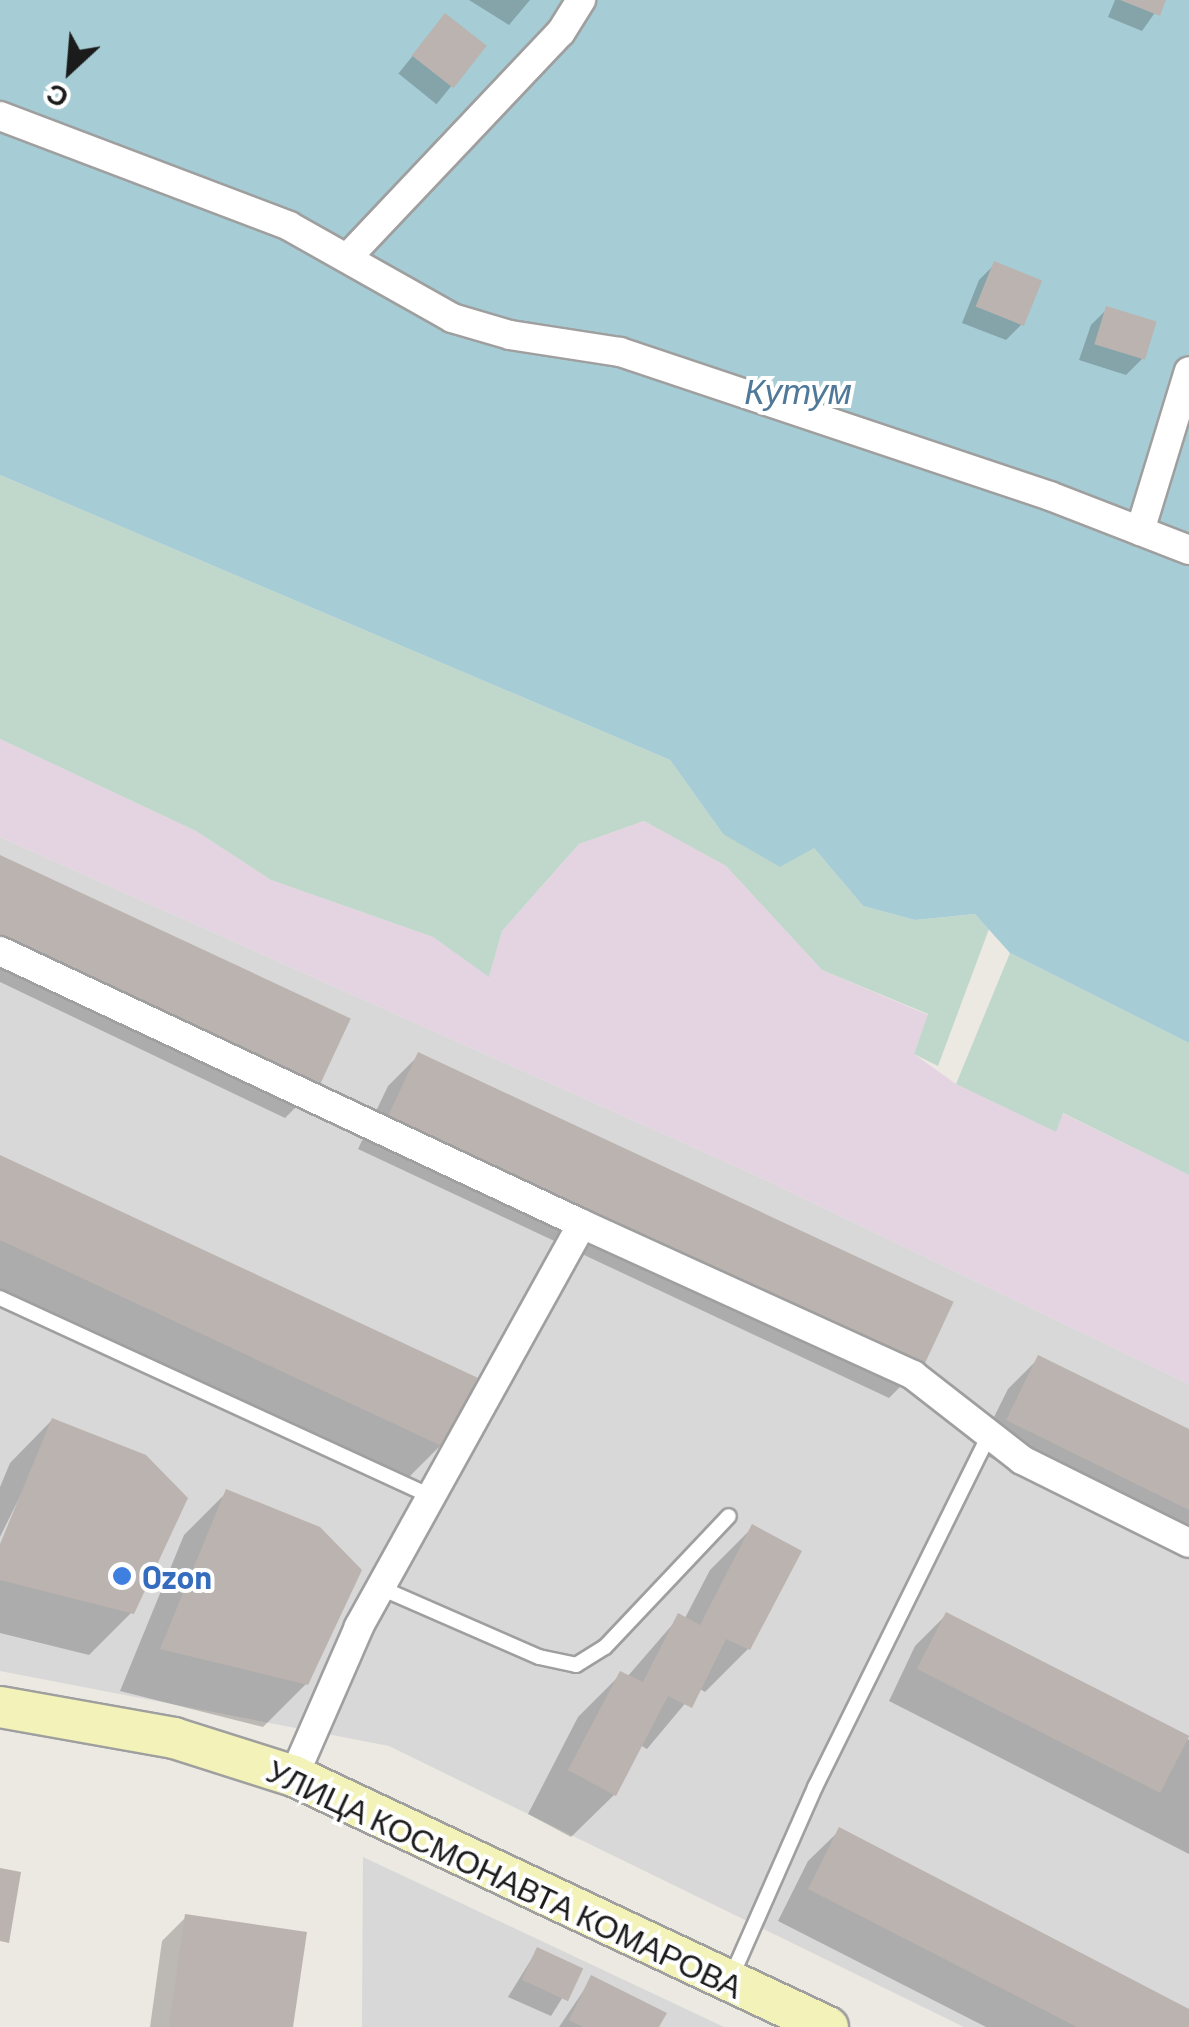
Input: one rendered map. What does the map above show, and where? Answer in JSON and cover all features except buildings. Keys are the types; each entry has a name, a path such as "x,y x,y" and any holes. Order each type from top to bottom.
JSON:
{"main road":[{"name":"УЛИЦА КОСМОНАВТА КОМАРОВА","path":"0,1707 174,1738 294,1776 828,2027"}],"street":[{"path":"347,258 561,32 580,0"},
{"path":"0,116 289,226 452,318 510,336 620,352 1189,550"},
{"path":"1140,531 1178,440 1189,371"},
{"path":"0,952 913,1376 988,1437 1189,1543"},
{"path":"294,1776 322,1701 582,1224"}],"lane":[{"path":"0,1298 432,1497"},
{"path":"729,1980 815,1787 988,1437"},
{"path":"381,1588 538,1658 576,1666 605,1646 729,1516"}],"shaded area":[{"path":"0,739 196,831 271,880 433,937 489,976 502,931 579,844 644,821 726,866 822,970 928,1015 914,1054 956,1084 1055,1131 1062,1113 1189,1175 1189,1384 753,1174 0,837"},
{"path":"0,837 753,1174 1189,1384 1189,2027 964,2027 389,1746 0,1671"},
{"path":"363,1857 724,2027 362,2027"}],"green space":[{"path":"0,475 670,760 723,834 814,848 863,906 915,920 975,914 989,929 938,1066 914,1054 928,1014 822,970 726,866 644,821 579,844 502,931 489,977 433,937 271,880 196,831 0,739"},
{"path":"1010,953 1189,1043 1189,1175 1063,1113 1056,1132 956,1084"}],"water":[{"name":"Кутум","path":"0,0 1189,0 1189,1043 1010,953 975,914 915,920 863,906 814,848 780,867 723,834 670,760 0,475"}],"place":[{"name":"Ozon","path":"122,1576"}]}
